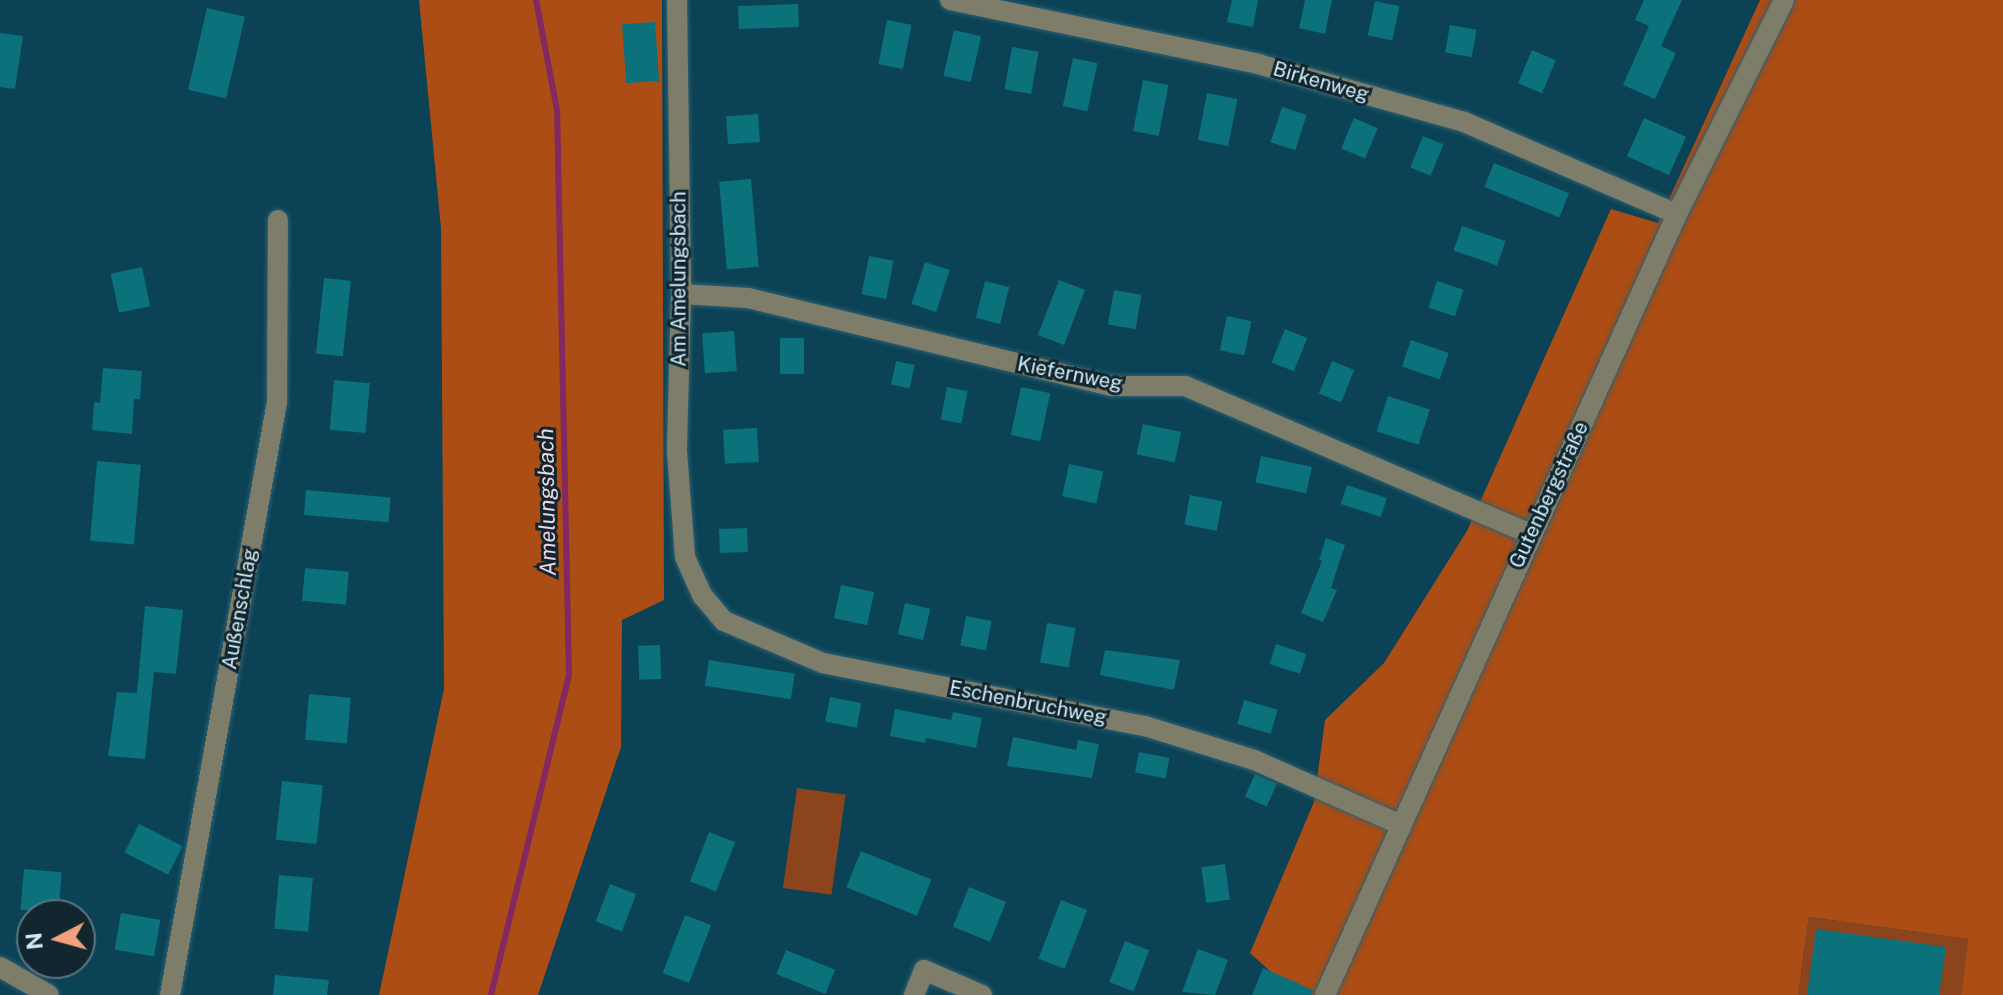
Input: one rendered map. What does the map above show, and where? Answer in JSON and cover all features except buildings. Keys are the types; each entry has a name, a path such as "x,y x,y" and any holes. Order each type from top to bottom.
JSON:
{"street":[{"name":"Am Amelungsbach","path":"677,0 681,294 677,451 685,557"},
{"name":"Birkenweg","path":"950,0 1258,64 1464,122 1677,214"},
{"name":"Gutenbergstraße","path":"1325,995 1399,824 1677,214 1784,0"},
{"name":"Außenschlag","path":"170,995 277,402 278,220"},
{"name":"Kiefernweg","path":"681,294 748,298 1111,386 1185,386 1531,534"},
{"name":"Eschenbruchweg","path":"685,557 702,595 724,621 823,663 1145,726 1254,760 1399,824"},
{"path":"0,967 49,995"},
{"path":"914,995 924,970 982,995"}],"shaded area":[{"path":"419,0 662,0 664,600 622,620 621,747 538,995 379,995 444,689 441,228"},
{"path":"1760,0 2003,0 2003,995 1961,995 1968,939 1809,917 1798,995 1296,995 1250,953 1314,802 1325,720 1384,663 1467,531 1611,209 1658,223"},
{"path":"797,788 846,795 831,895 783,888"},
{"path":"1809,917 1968,939 1961,995 1798,995"}],"waterway":[{"name":"Amelungsbach","path":"491,995 569,676 557,110 536,0"}]}
